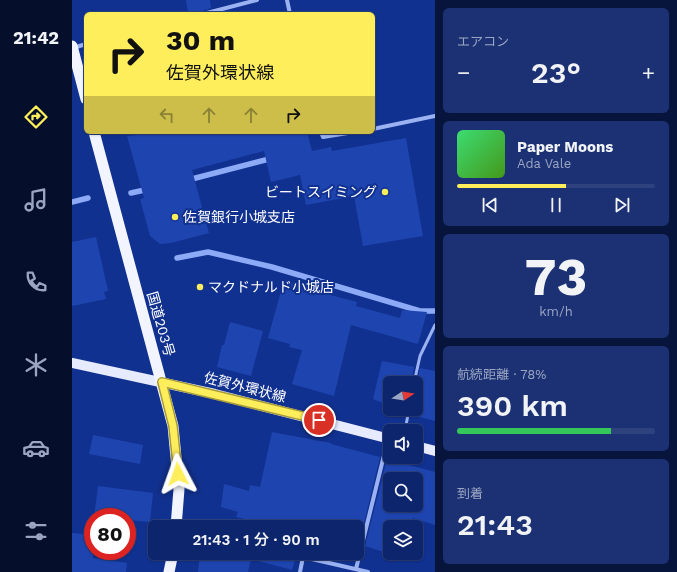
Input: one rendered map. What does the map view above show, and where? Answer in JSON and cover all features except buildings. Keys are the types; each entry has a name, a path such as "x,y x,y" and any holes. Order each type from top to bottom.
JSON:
{"highway":[{"path":"72,47 84,92"},
{"name":"国道203号","path":"95,134 173,426 179,489 177,520"},
{"path":"170,572 172,560"}],"main road":[{"name":"佐賀外環状線","path":"72,362 162,382 383,437"},
{"path":"423,448 435,451"}],"street":[{"path":"211,12 257,0"},
{"path":"287,0 290,12"},
{"path":"72,47 84,44"},
{"path":"375,129 435,116"},
{"path":"322,134 323,137 342,134"},
{"path":"356,569 383,463"},
{"path":"300,572 303,557 368,572"}],"lane":[{"path":"416,376 420,356 435,326"}],"waterway":[{"path":"188,180 273,158"},
{"path":"131,193 149,189"},
{"path":"72,202 88,198"},
{"path":"177,258 208,252 272,267 420,311 435,311"}],"place":[{"name":"ビートスイミング","path":"385,192"},
{"name":"佐賀銀行小城支店","path":"175,217"},
{"name":"マクドナルド小城店","path":"200,287"}],"route":[{"path":"178,474 173,426 162,382 319,420"}]}
